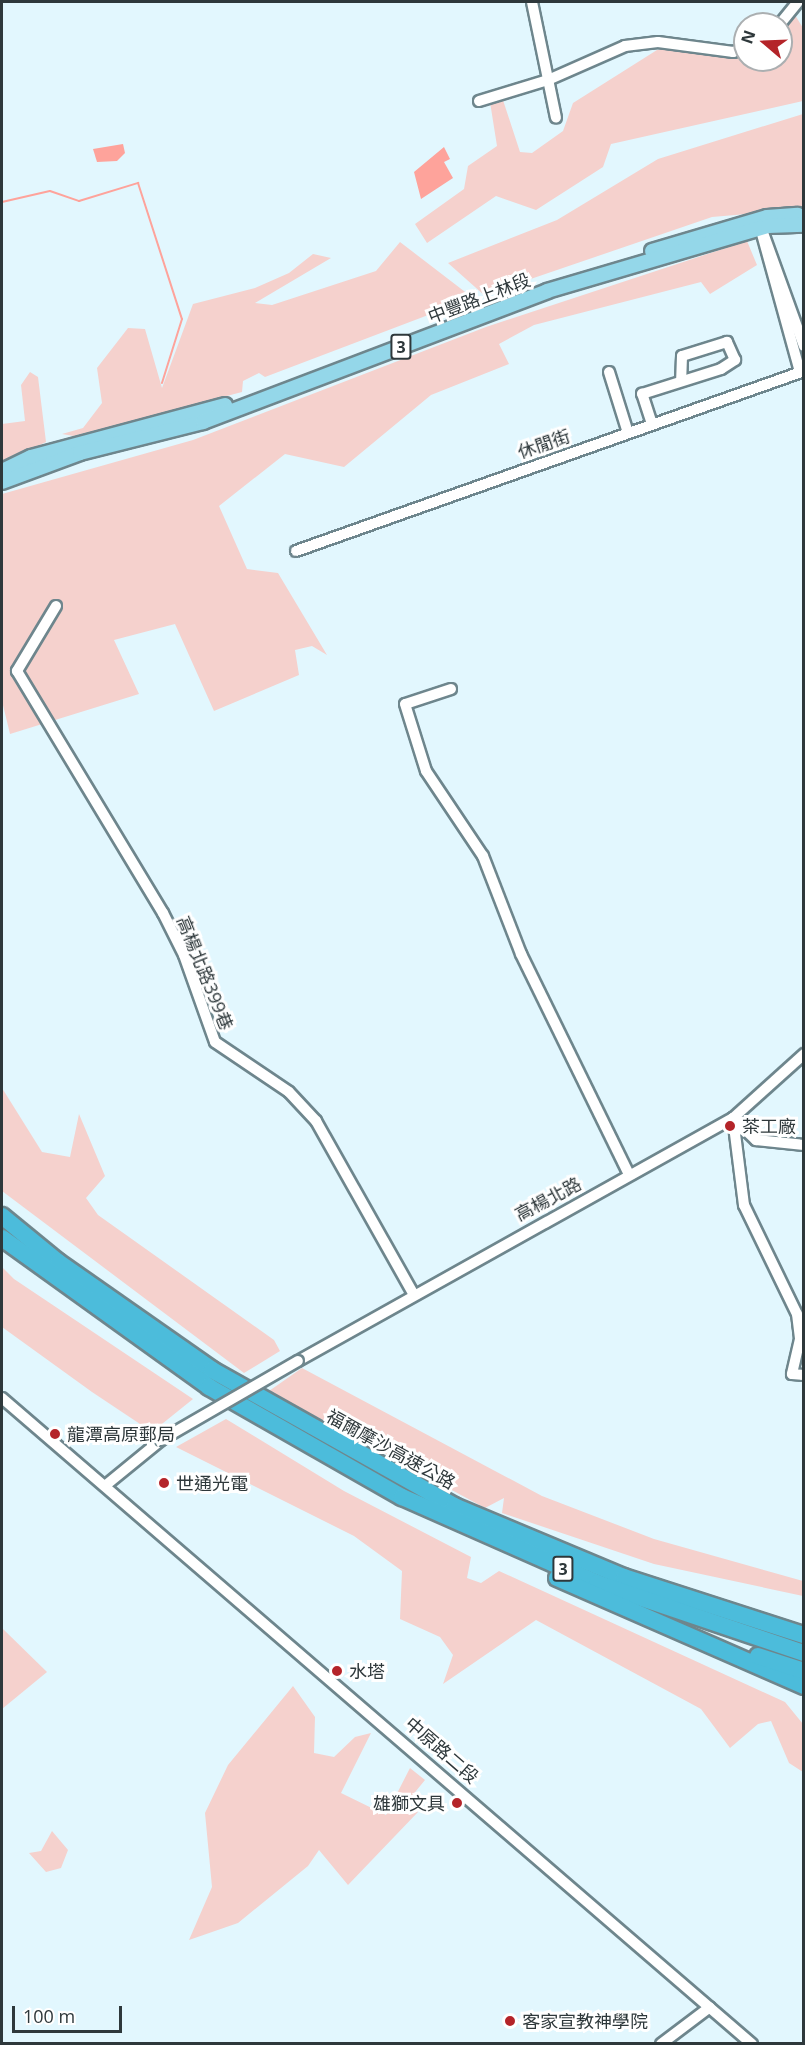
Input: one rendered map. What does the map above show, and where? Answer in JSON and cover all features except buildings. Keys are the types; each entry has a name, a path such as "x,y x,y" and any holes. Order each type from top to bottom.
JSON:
{"highway":[{"name":"福爾摩沙高速公路","path":"2,1216 58,1263 212,1370 454,1506 624,1577 804,1635"},
{"name":"福爾摩沙高速公路","path":"2,1238 209,1387 402,1497 587,1579 804,1653"},
{"path":"402,1497 518,1560 804,1686"},
{"path":"736,1614 804,1628"},
{"path":"678,1630 804,1671"}],"main road":[{"name":"中豐路上林段","path":"2,471 42,454 233,403 540,286 804,215"},
{"name":"中豐路上林段","path":"2,482 80,453 203,422 547,291 761,225 804,225"}],"street":[{"path":"532,2 556,118"},
{"path":"479,100 548,80 625,46 658,42 733,52"},
{"path":"761,225 804,346"},
{"path":"761,225 802,371"},
{"path":"652,424 642,394 735,360 727,342 682,356 681,379"},
{"name":"休閒街","path":"296,551 802,371"},
{"path":"609,372 627,433"},
{"name":"高楊北路399巷","path":"56,606 17,671 163,913 184,955 215,1042 289,1092 316,1121 413,1293"},
{"path":"451,689 405,704 426,771 483,856 521,954 629,1174"},
{"name":"高楊北路","path":"106,1485 161,1440 413,1293 733,1118 804,1054"},
{"path":"733,1118 756,1140 804,1145"},
{"path":"733,1118 744,1205 797,1314 800,1339 792,1374 804,1375"},
{"name":"中原路二段","path":"2,1398 753,2043"},
{"path":"661,2043 710,2007"}],"shaded area":[{"path":"795,15 803,28 803,101 611,144 603,167 536,210 496,196 427,243 415,224 464,189 468,166 497,146 490,102 501,94 520,152 532,153 563,131 573,103 657,50 676,46 733,53 733,72 793,72 793,18"},
{"path":"803,114 803,209 712,217 484,295 448,263 557,220 658,159"},
{"path":"123,144 125,153 117,161 97,162 93,149"},
{"path":"444,147 450,159 444,162 453,178 421,199 414,172"},
{"path":"747,241 757,265 710,294 701,282 534,325 499,344 509,364 431,395 344,467 285,454 219,506 247,569 278,573 327,655 312,646 295,650 299,675 214,711 175,624 114,640 139,694 10,734 2,701 2,494 193,440 486,327"},
{"path":"400,242 473,298 265,377 259,373 243,381 242,392 74,436 62,434 83,428 102,403 97,368 128,328 145,329 162,388 193,304 255,288 289,273 313,254 331,258 255,303 272,305 376,271"},
{"path":"30,372 38,377 46,442 2,463 2,424 25,421 21,385"},
{"path":"2,1088 42,1152 70,1157 79,1114 105,1176 86,1198 98,1215 274,1340 280,1351 244,1373 2,1191"},
{"path":"2,1267 14,1279 193,1399 152,1432 92,1392 2,1327"},
{"path":"302,1368 542,1496 654,1539 803,1581 803,1596 654,1564 502,1513 504,1498 485,1508 269,1391"},
{"path":"226,1419 344,1491 471,1557 467,1578 481,1583 499,1571 785,1702 803,1724 803,1772 789,1763 771,1721 758,1724 730,1748 701,1709 536,1620 443,1684 453,1655 440,1637 400,1619 402,1571 354,1536 176,1447"},
{"path":"2,1628 47,1672 2,1709"},
{"path":"293,1686 315,1717 314,1753 334,1757 355,1737 371,1733 341,1793 386,1815 410,1768 425,1780 407,1802 418,1812 348,1885 319,1850 308,1866 238,1923 189,1940 212,1887 205,1813 228,1765"},
{"path":"52,1831 68,1850 61,1868 46,1872 29,1853 41,1851"}],"waterway":[{"path":"2,202 50,191 79,201 138,183 182,319 162,383"}],"place":[{"name":"茶工廠","path":"730,1126"},
{"name":"龍潭高原郵局","path":"55,1434"},
{"name":"世通光電","path":"164,1483"},
{"name":"水塔","path":"337,1671"},
{"name":"雄獅文具","path":"457,1803"},
{"name":"客家宣教神學院","path":"510,2021"}]}
